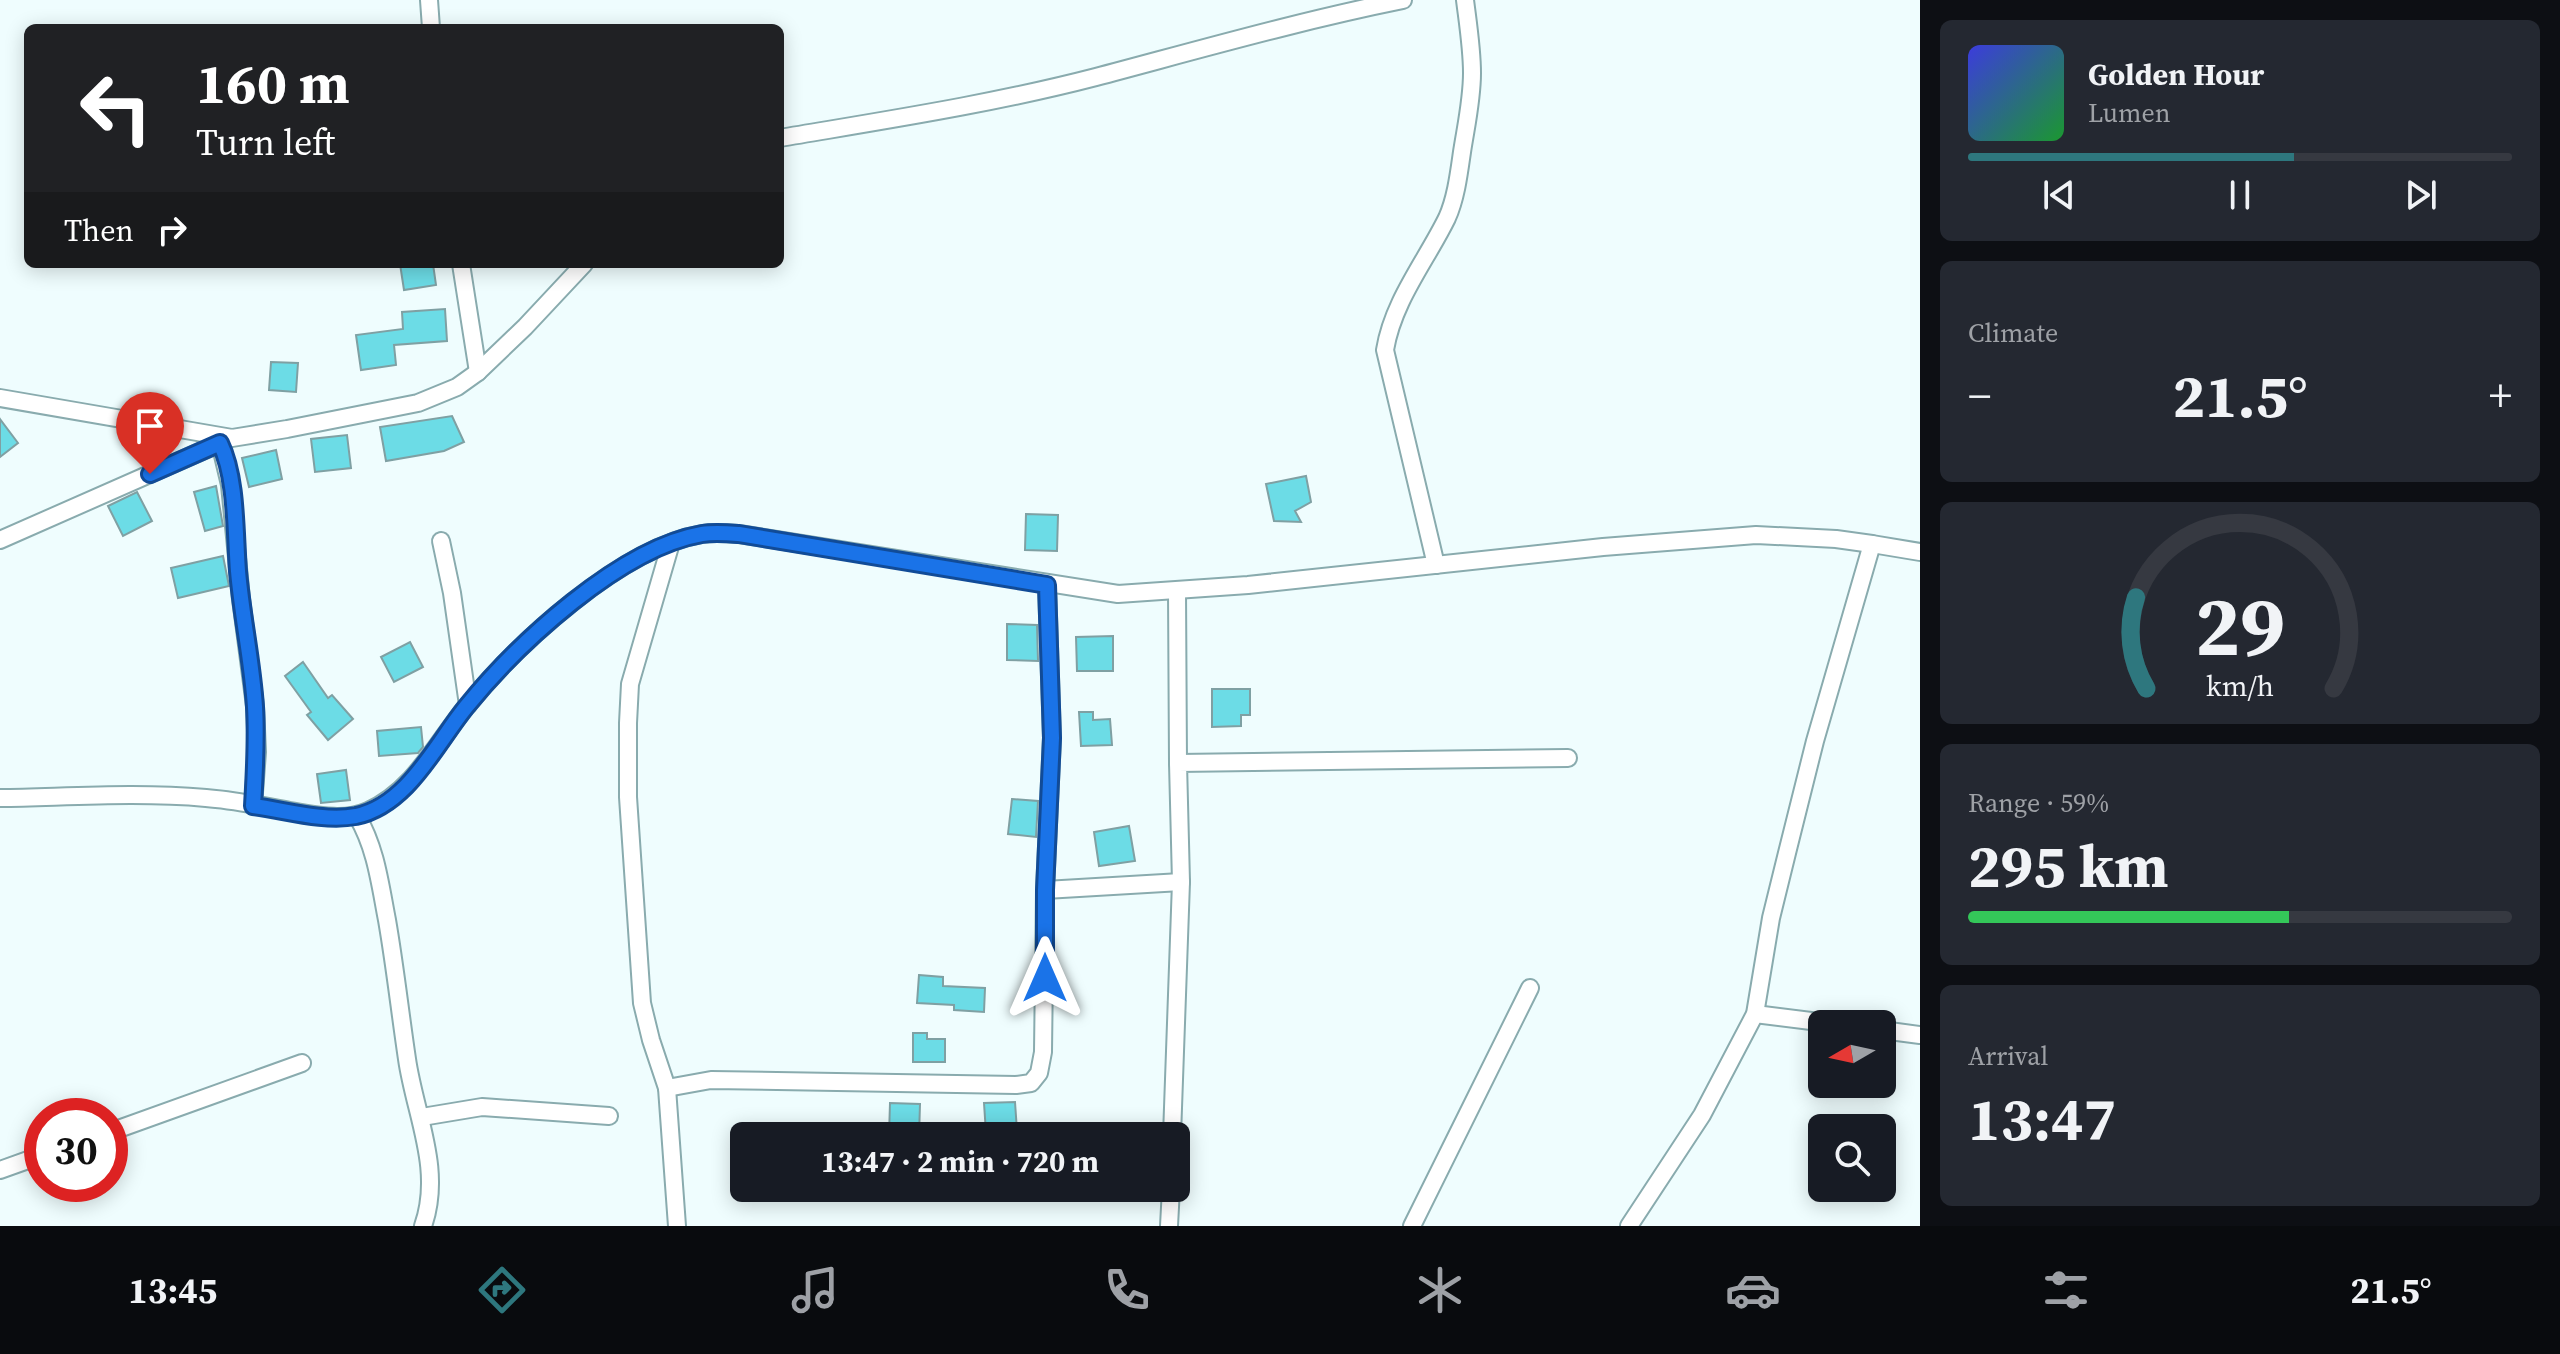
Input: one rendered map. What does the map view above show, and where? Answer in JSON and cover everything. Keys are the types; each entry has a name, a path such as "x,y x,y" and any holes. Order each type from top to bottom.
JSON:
{"street":[{"path":"429,0 431,24"},
{"path":"1310,0 1312,19"},
{"path":"784,137 980,103 1095,77 1312,19 1400,0"},
{"path":"1436,565 1385,350 1399,308 1449,214 1460,171 1472,70 1465,0"},
{"path":"462,268 478,372"},
{"path":"0,540 226,440 418,403 457,387 478,372 525,327 580,268"},
{"path":"0,398 226,440"},
{"path":"226,440 255,706 257,752 253,806"},
{"path":"0,798 157,795 225,800 327,816 357,816 384,802 408,783 468,705 555,616 641,557 699,534 739,534 1118,594 1177,591 1603,547 1756,535 1836,539 1920,552"},
{"path":"441,541 456,617 468,705"},
{"path":"671,543 630,684 627,772 642,1003 667,1088 677,1226"},
{"path":"1629,1226 1702,1115 1755,1014 1771,918 1793,826 1872,544"},
{"path":"667,1088 711,1080 1016,1085 1031,1083 1039,1073 1043,1052 1045,890 1052,738 1047,585"},
{"path":"1172,1122 1181,882 1177,591"},
{"path":"1178,763 1568,758"},
{"path":"357,816 375,859 409,1071 422,1117 430,1184 423,1226"},
{"path":"1045,890 1181,882"},
{"path":"1412,1226 1530,988"},
{"path":"1755,1014 1808,1021"},
{"path":"1896,1032 1920,1035"},
{"path":"128,1126 302,1063"},
{"path":"422,1117 482,1107 609,1116"},
{"path":"0,1170 24,1161"},
{"path":"1169,1226 1170,1202"}],"building":[{"path":"401,268 434,268 436,285 404,290"},
{"path":"445,309 447,341 394,345 396,365 361,370 356,335 403,329 402,312"},
{"path":"271,362 298,363 296,392 269,390"},
{"path":"452,416 464,442 444,451 386,461 380,427"},
{"path":"0,419 18,443 0,457"},
{"path":"347,435 351,468 315,472 311,439"},
{"path":"276,450 282,479 249,487 242,458"},
{"path":"1306,476 1311,502 1295,511 1301,522 1274,521 1266,484"},
{"path":"216,486 223,526 205,531 194,492"},
{"path":"137,492 152,521 123,536 108,506"},
{"path":"1026,514 1058,515 1057,551 1025,550"},
{"path":"223,556 229,586 178,598 171,568"},
{"path":"1007,624 1037,625 1038,661 1007,660"},
{"path":"1113,636 1113,671 1077,671 1076,637"},
{"path":"410,642 423,667 394,682 381,657"},
{"path":"303,662 328,698 332,695 353,719 328,740 307,715 311,712 285,676"},
{"path":"1212,689 1250,689 1250,715 1241,715 1241,726 1212,727"},
{"path":"1079,712 1093,712 1093,720 1110,719 1112,745 1081,746"},
{"path":"421,727 423,747 418,753 379,756 377,731"},
{"path":"346,770 350,800 321,803 317,774"},
{"path":"1012,799 1038,801 1036,837 1008,834"},
{"path":"1129,826 1135,861 1099,866 1094,832"},
{"path":"919,975 943,977 943,986 985,988 984,1012 954,1010 954,1005 917,1003"},
{"path":"913,1033 927,1033 927,1039 945,1039 945,1062 913,1062"},
{"path":"1015,1102 1016,1122 985,1122 984,1103"},
{"path":"890,1103 920,1104 919,1122 889,1122"}],"route":[{"path":"150,474 220,443 230,485 255,706 257,752 253,806 327,816 357,816 395,795 423,765 468,705 555,616 641,557 699,534 739,534 1047,585 1052,738 1045,890 1045,978"}]}
